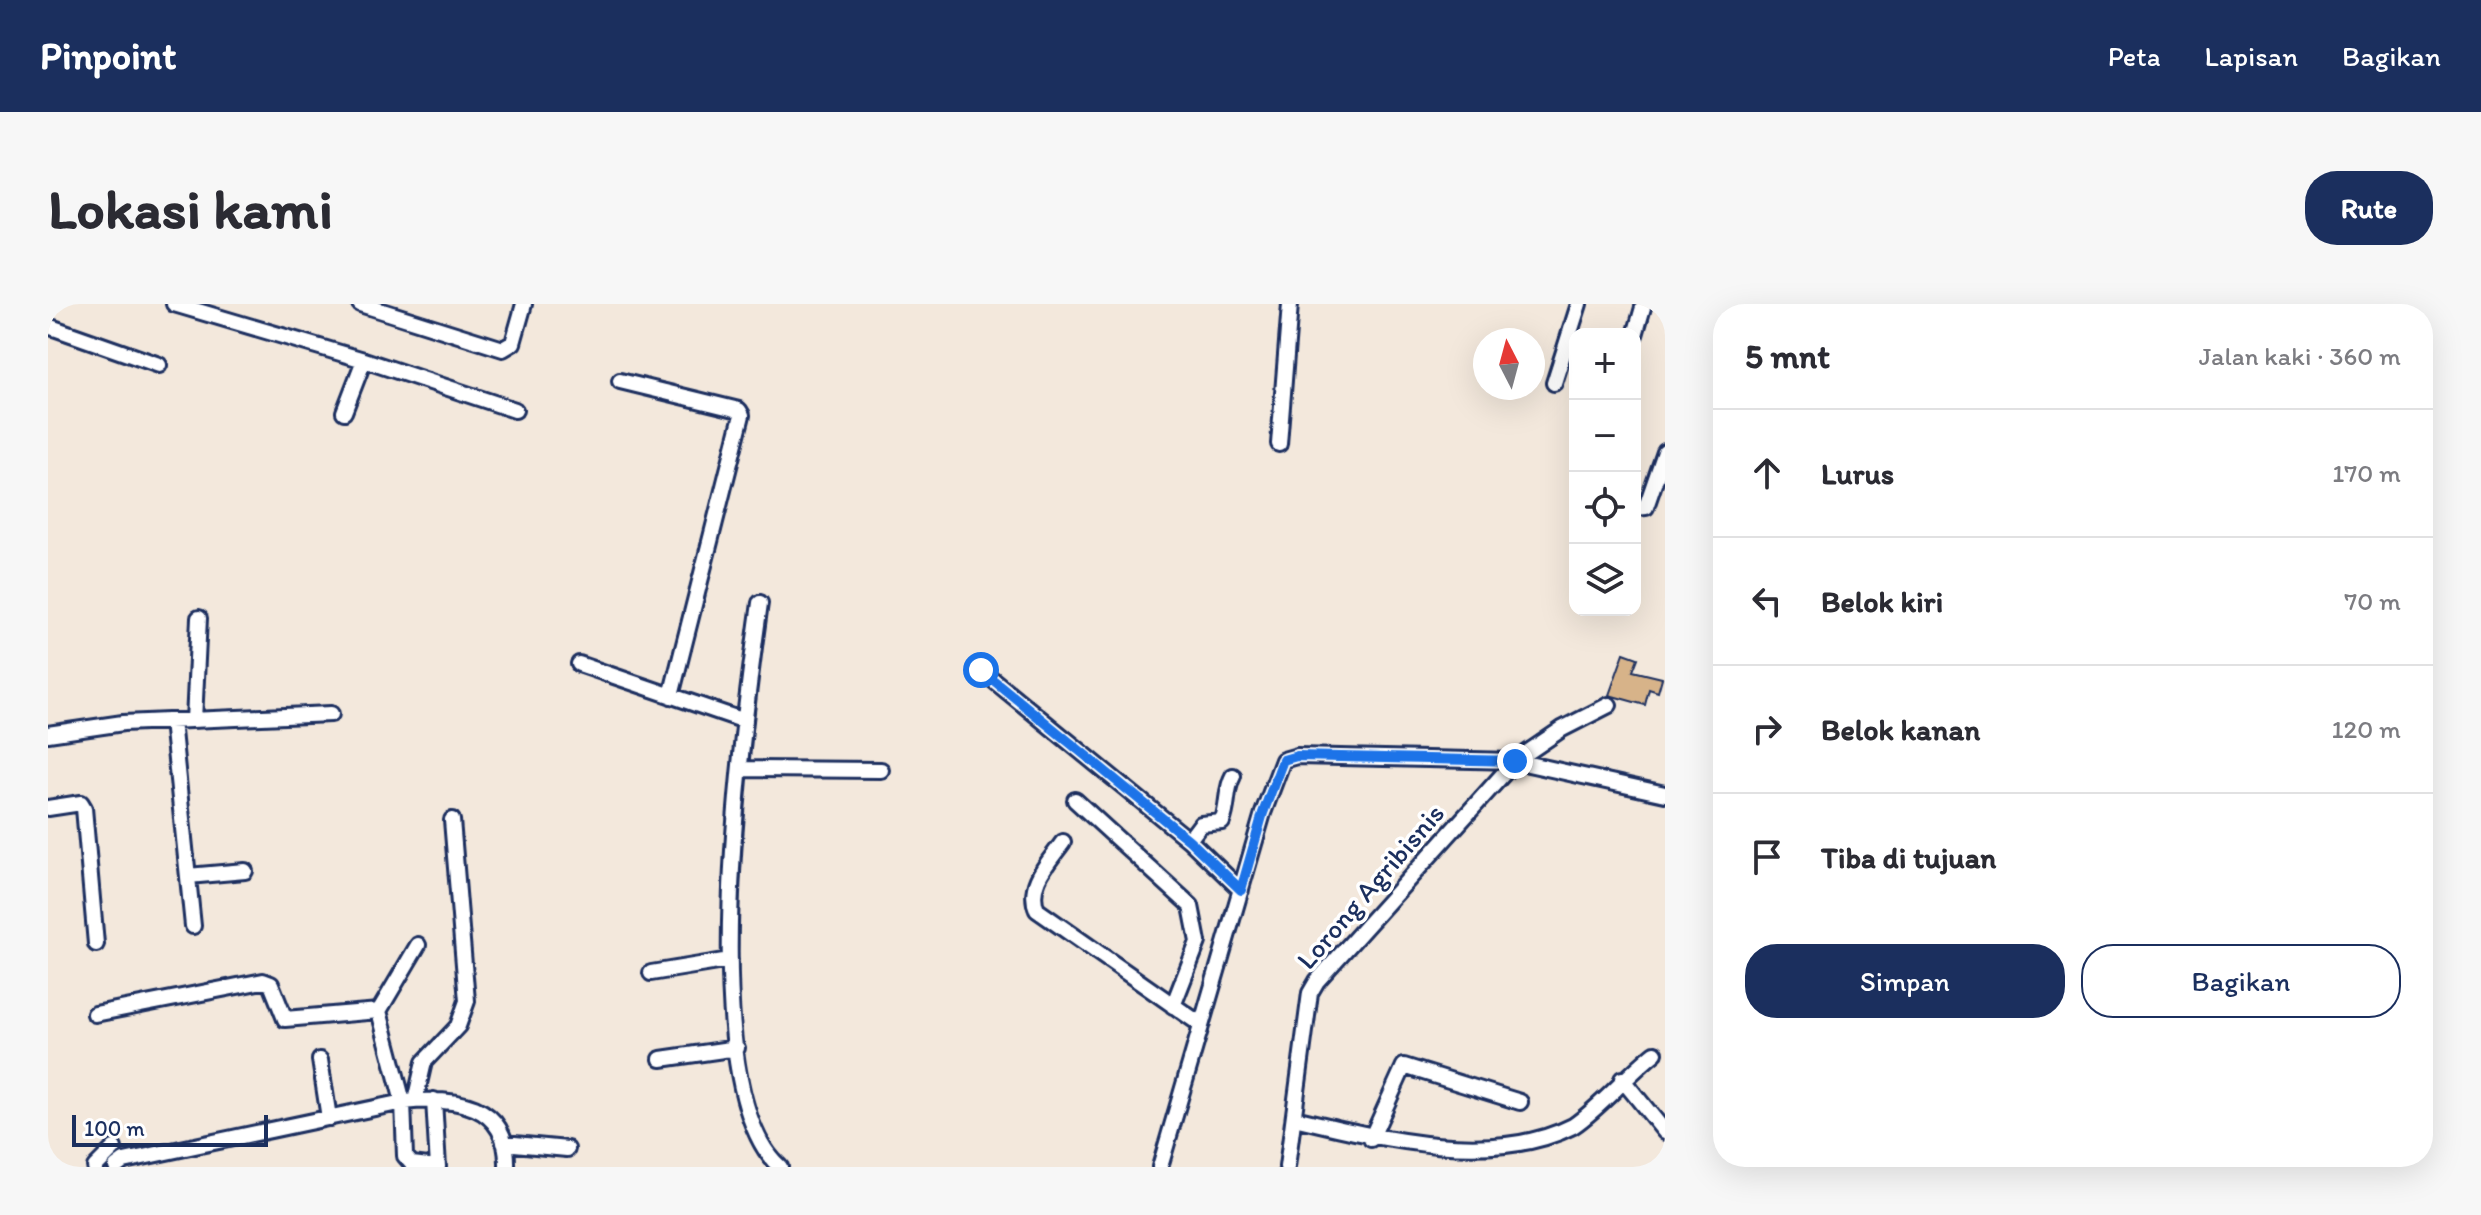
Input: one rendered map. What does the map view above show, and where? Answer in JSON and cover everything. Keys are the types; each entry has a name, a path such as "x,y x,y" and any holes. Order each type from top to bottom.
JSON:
{"street":[{"path":"174,304 364,360 515,410"},
{"path":"360,304 503,349 513,343 524,304"},
{"path":"1279,444 1290,304"},
{"path":"1554,383 1579,304"},
{"path":"1637,328 1644,304"},
{"path":"48,326 159,365"},
{"path":"344,412 364,360"},
{"path":"620,381 739,410 742,415 671,696"},
{"path":"1641,507 1646,507 1665,452"},
{"path":"760,603 740,769 730,888 730,960 743,1101 753,1133 780,1167"},
{"path":"194,720 199,618"},
{"path":"579,664 745,721"},
{"path":"981,670 1189,840 1241,890"},
{"name":"Lorong Agribisnis","path":"1287,1167 1310,993 1317,981 1515,761 1562,729 1609,705"},
{"path":"48,734 123,723 331,714"},
{"path":"172,721 193,926"},
{"path":"1160,1167 1267,801 1283,760 1297,756 1515,761 1665,794"},
{"path":"740,769 881,770"},
{"path":"1189,840 1201,824 1222,822 1233,776"},
{"path":"1075,800 1191,906 1198,942 1173,1006"},
{"path":"48,808 81,803 84,808 96,944"},
{"path":"409,1102 424,1062 458,1026 467,1001 452,820"},
{"path":"1063,842 1037,879 1034,901 1037,910 1200,1024"},
{"path":"188,876 245,871"},
{"path":"418,945 379,1011 409,1102 408,1161 437,1167 434,1100"},
{"path":"651,973 730,960"},
{"path":"95,1014 263,981 271,984 285,1019 379,1011"},
{"path":"661,1059 737,1048"},
{"path":"1294,1118 1371,1139 1439,1148 1527,1148 1574,1125 1622,1079 1655,1053"},
{"path":"320,1060 329,1118"},
{"path":"1371,1139 1404,1066 1520,1102"},
{"path":"1622,1079 1665,1132"},
{"path":"116,1167 124,1161 409,1102 434,1100 476,1107 495,1123 504,1143 507,1167"},
{"path":"504,1143 567,1149"},
{"path":"95,1167 114,1148"}],"building":[{"path":"1624,653 1638,658 1633,671 1662,678 1658,692 1649,689 1645,705 1609,695"}],"route":[{"path":"981,670 1189,840 1241,890 1263,813 1283,760 1297,756 1515,761"}]}
